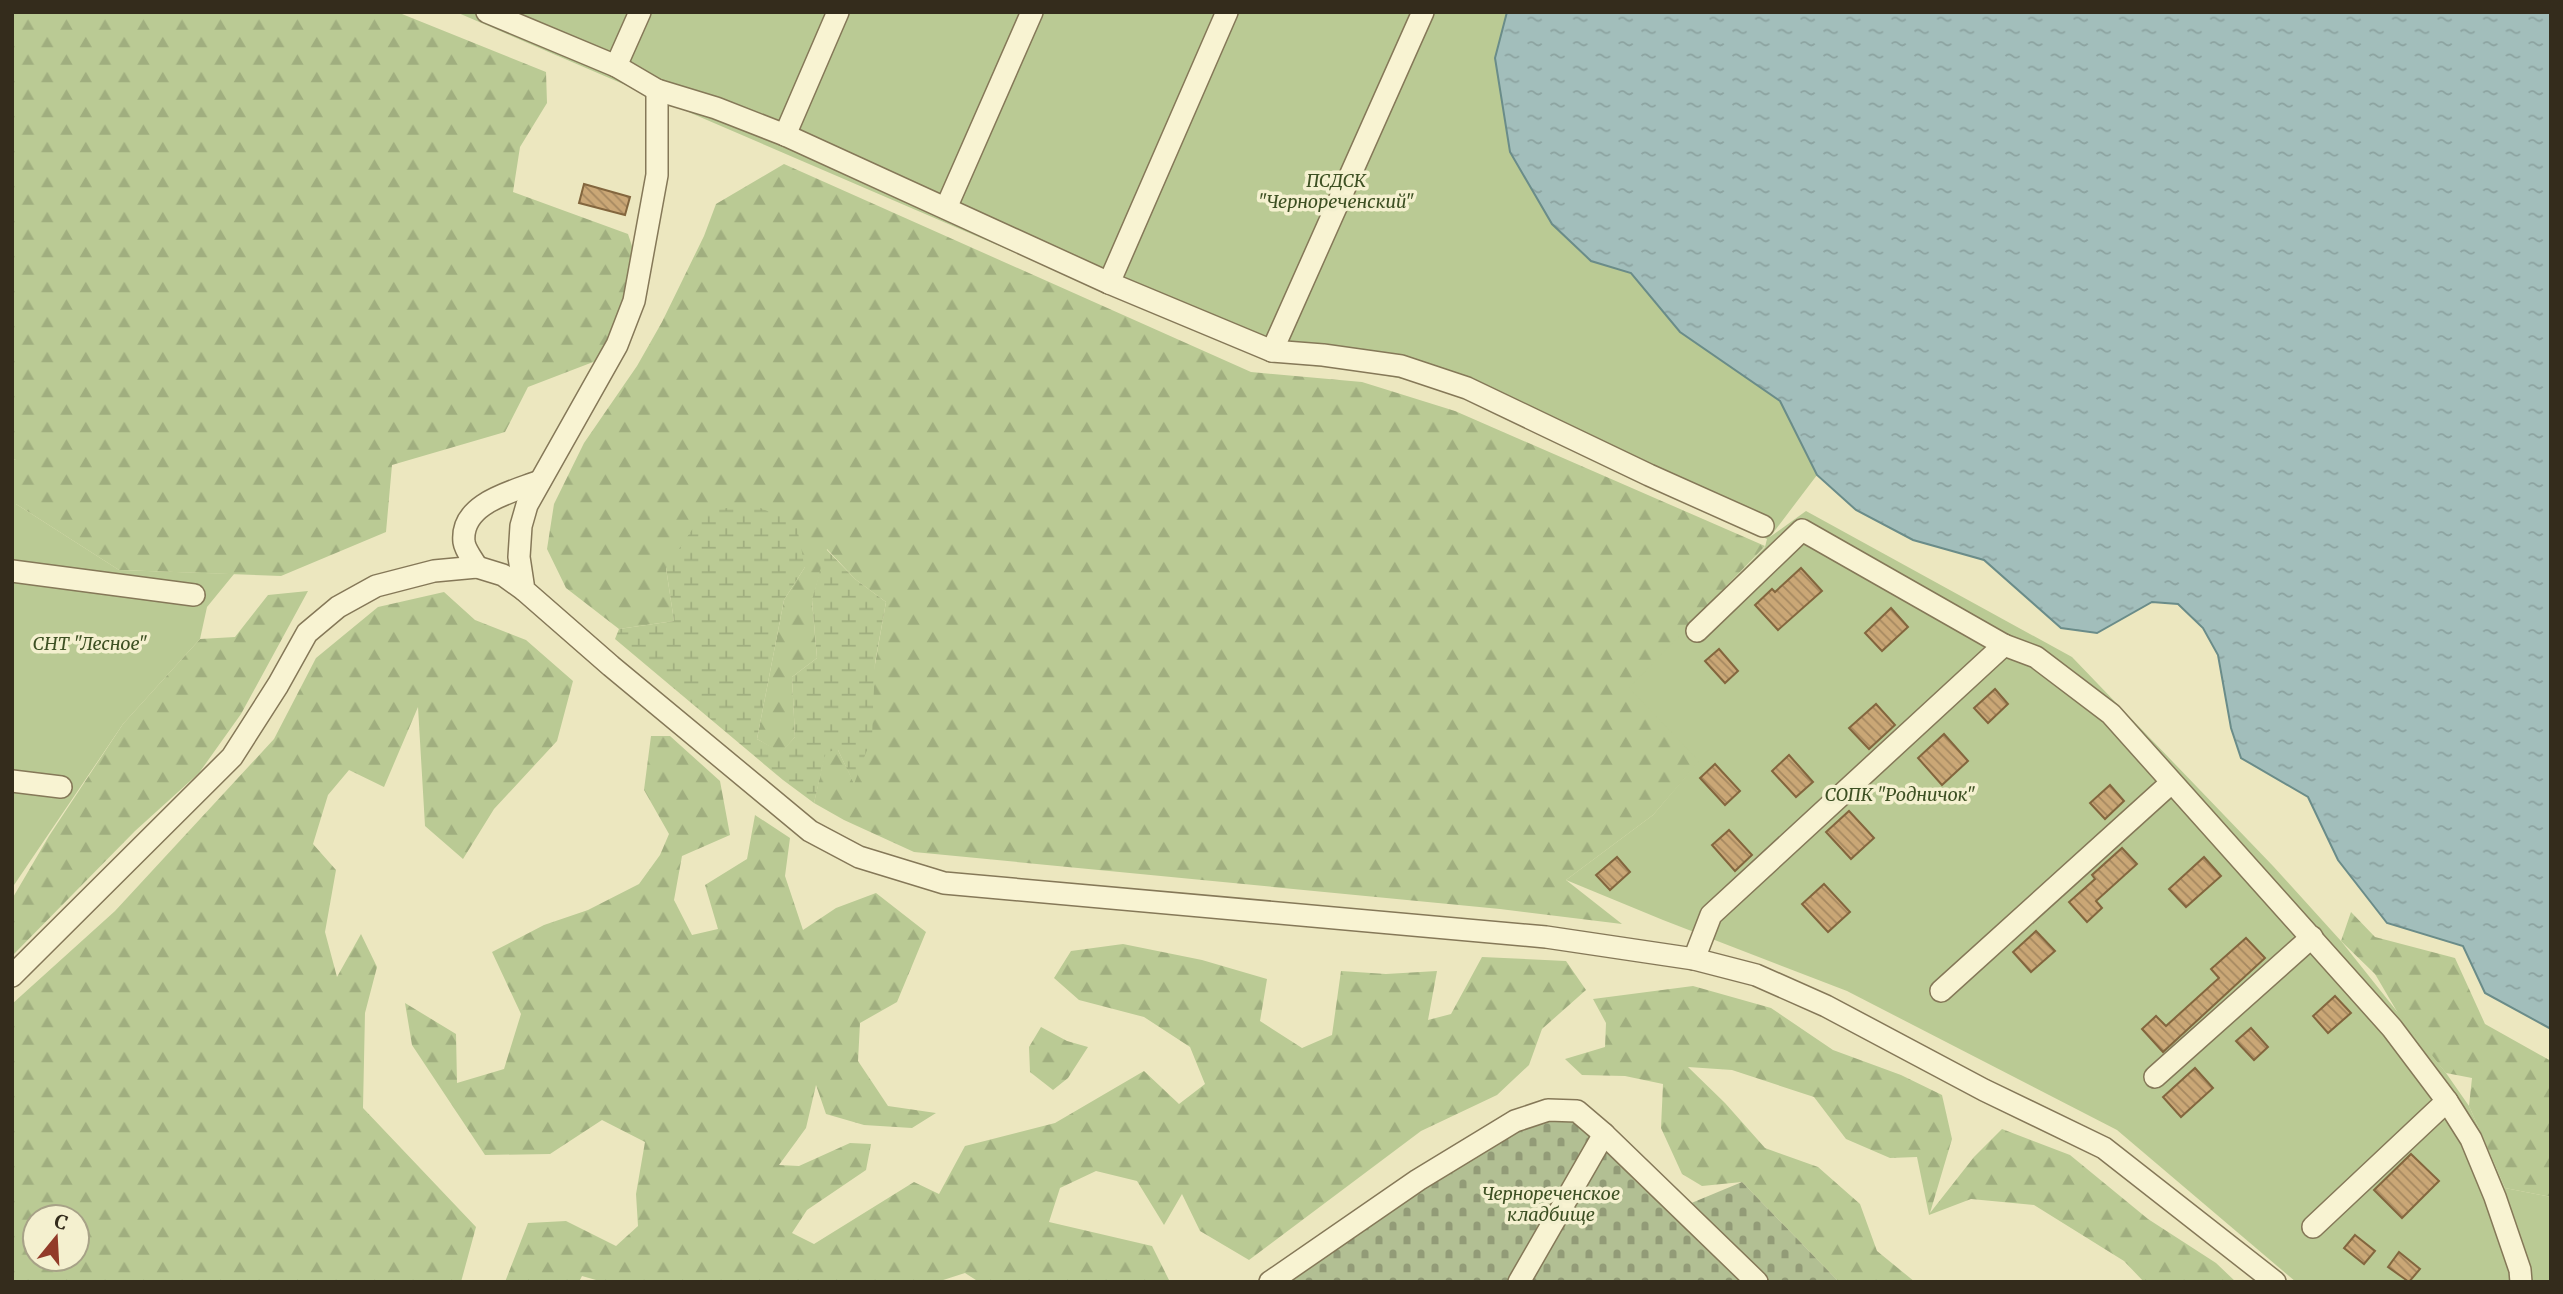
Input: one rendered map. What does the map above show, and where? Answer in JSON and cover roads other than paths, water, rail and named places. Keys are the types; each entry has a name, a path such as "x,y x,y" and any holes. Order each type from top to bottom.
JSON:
{"street":[{"path":"487,12 617,66 657,90 716,108 785,135 1109,283 1272,351 1401,366 1467,388 1763,526"},
{"path":"617,66 640,12"},
{"path":"785,135 838,12"},
{"path":"946,208 1032,12"},
{"path":"1109,283 1227,12"},
{"path":"1272,351 1423,12"},
{"path":"524,590 519,558 521,526 527,505 617,345 634,301 657,175 657,90"},
{"path":"477,567 464,545 465,527 473,513 494,498 540,481"},
{"path":"1697,631 1801,530 2004,645 2036,657 2111,714 2392,1028 2447,1101 2471,1139 2495,1197 2520,1270 2521,1282"},
{"path":"12,976 232,757 307,633 338,607 376,586 434,570 477,567 503,575 524,590 810,831 859,858 944,883 1546,937 1694,959 1756,975 1826,1006 1984,1090 2104,1148 2275,1282"},
{"path":"12,571 194,595"},
{"path":"1694,959 1711,915 2004,645"},
{"path":"12,781 61,787"},
{"path":"1941,991 2171,783"},
{"path":"2155,1077 2312,937"},
{"path":"2313,1227 2447,1101"},
{"path":"1270,1282 1418,1180 1516,1121 1548,1110 1577,1111 1604,1133 1757,1282"},
{"path":"1519,1282 1604,1133"}],"water":[{"path":"1507,12 2551,12 2551,1029 2485,993 2463,946 2387,923 2338,860 2308,797 2241,758 2231,728 2218,655 2203,628 2178,604 2152,602 2097,633 2061,628 1984,560 1913,540 1856,510 1817,475 1780,401 1680,332 1631,273 1591,261 1552,224 1510,152 1495,58"}],"park label":[{"name":"ПСДСК \"Чернореченский\"","path":"1336,190"},
{"name":"СНТ \"Лесное\"","path":"90,643"},
{"name":"СОПК \"Родничок\"","path":"1900,794"},
{"name":"Чернореченское кладбище","path":"1551,1203"}]}
